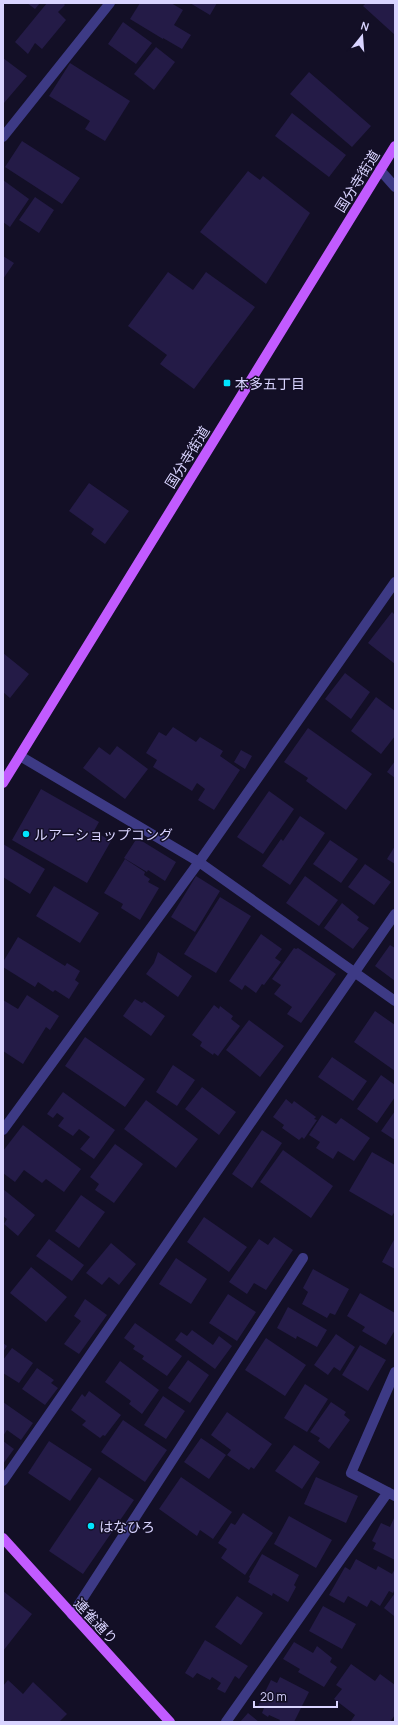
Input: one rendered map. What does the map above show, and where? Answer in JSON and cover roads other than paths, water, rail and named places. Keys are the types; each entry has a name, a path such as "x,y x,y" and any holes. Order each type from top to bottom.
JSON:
{"main road":[{"name":"国分寺街道","path":"3,783 395,146"},
{"name":"連雀通り","path":"3,1538 170,1722"}],"street":[{"path":"3,137 110,3"},
{"path":"380,170 395,187"},
{"path":"3,1130 199,862 395,582"},
{"path":"20,756 199,862 395,1001"},
{"path":"3,1481 395,914"},
{"path":"72,1615 303,1258"},
{"path":"226,1722 391,1494 352,1473 395,1372"}],"place":[{"name":"本多五丁目","path":"227,383"},
{"name":"ルアーショップコング","path":"26,834"},
{"name":"はなひろ","path":"91,1526"}]}
